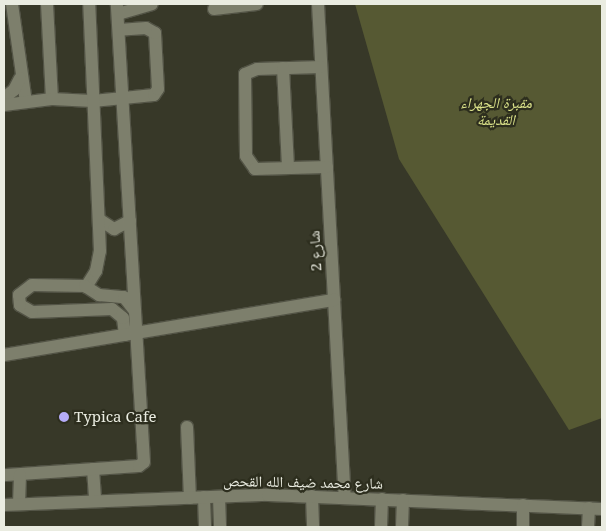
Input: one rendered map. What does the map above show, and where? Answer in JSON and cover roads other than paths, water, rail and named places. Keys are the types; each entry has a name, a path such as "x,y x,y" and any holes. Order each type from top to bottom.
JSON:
{"street":[{"path":"12,4 20,78 26,102"},
{"path":"48,4 52,99"},
{"path":"86,287 98,263 100,220 88,4"},
{"path":"6,476 138,466 144,462 131,334 136,312 117,9 152,4"},
{"path":"214,9 257,4"},
{"name":"شارع 2","path":"318,4 345,496"},
{"path":"4,104 52,99 93,101 151,98 158,89 156,37 151,29 119,30"},
{"path":"321,67 257,69 245,74 246,156 255,169 327,166"},
{"path":"284,68 288,168"},
{"path":"4,98 14,90 20,78"},
{"path":"100,220 114,229 130,221"},
{"path":"131,334 119,312 106,308 90,311 32,312 24,309 18,302 22,290 32,285 86,287 99,295 124,297 136,312"},
{"path":"90,311 96,307 99,295"},
{"path":"4,355 334,300"},
{"path":"187,427 190,498"},
{"path":"94,469 95,501"},
{"path":"19,504 20,475"},
{"path":"312,496 313,527"},
{"name":"شارع محمد ضيف الله القحص","path":"4,505 220,497 345,496 602,509"},
{"path":"220,497 220,527"},
{"path":"204,498 205,527"},
{"path":"381,527 382,498"},
{"path":"402,527 403,500"},
{"path":"523,505 523,527"},
{"path":"588,527 589,508"}],"place":[{"name":"Typica Cafe","path":"64,417"}],"park label":[{"name":"مقبرة الجهراء القديمة","path":"496,110"}]}
